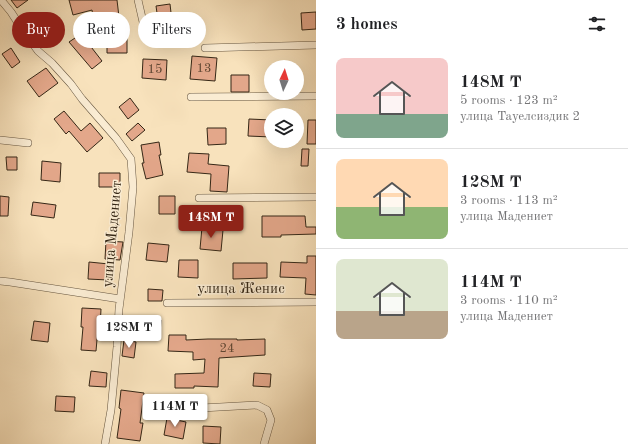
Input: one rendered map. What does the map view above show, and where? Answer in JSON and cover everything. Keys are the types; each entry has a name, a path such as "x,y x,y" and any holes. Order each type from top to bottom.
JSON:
{"street":[{"name":"улица Мадениет","path":"1,0 38,51 52,63 71,84 116,138 131,159 133,187 129,232 120,299 111,410 105,444"},
{"path":"138,0 141,12"},
{"path":"206,48 316,45"},
{"path":"191,97 316,96"},
{"path":"0,140 28,143"},
{"path":"199,198 316,197"},
{"path":"0,281 120,299"},
{"name":"улица Женис","path":"167,303 316,302"},
{"path":"165,410 258,405 267,410 271,420 264,444"}],"building":[{"path":"11,0 28,0 17,8"},
{"path":"69,0 117,0 118,12 92,12 92,10 73,12 73,15"},
{"path":"170,4 171,12 157,12 156,6"},
{"path":"316,12 316,29 302,30 301,13"},
{"path":"73,39 73,47 69,42"},
{"path":"11,48 20,62 12,68 2,54"},
{"path":"74,48 92,48 102,61 92,69"},
{"path":"107,48 127,48 127,53 107,53"},
{"path":"192,56 217,58 215,81 190,79"},
{"path":"143,59 167,60 166,80 142,78"},
{"path":"46,68 58,83 39,97 27,81"},
{"path":"231,75 249,75 249,92 231,92"},
{"path":"130,98 139,110 128,119 119,107"},
{"path":"64,111 81,131 90,123 103,138 87,152 69,131 66,134 54,119"},
{"path":"249,119 264,120 264,137 248,136"},
{"path":"308,120 316,120 316,144 307,144"},
{"path":"138,123 145,130 132,141 126,134"},
{"path":"207,128 226,128 226,144 208,145"},
{"path":"159,142 161,155 159,155 163,175 146,179 142,163 144,163 141,145"},
{"path":"302,149 309,149 308,166 301,166"},
{"path":"189,153 209,154 208,164 229,166 227,192 210,191 211,174 187,172"},
{"path":"6,157 17,157 17,170 7,170"},
{"path":"42,161 61,163 60,182 41,180"},
{"path":"99,173 120,173 120,187 99,187"},
{"path":"0,196 9,197 8,216 0,216"},
{"path":"159,196 175,196 175,214 159,214"},
{"path":"33,202 56,205 54,218 31,215"},
{"path":"262,216 305,216 306,227 316,227 316,234 262,237"},
{"path":"202,227 223,230 221,251 200,249"},
{"path":"106,241 123,242 120,260 105,259"},
{"path":"148,243 169,245 167,262 146,260"},
{"path":"307,256 316,256 316,295 305,294 306,278 280,277 281,262 307,263"},
{"path":"179,260 198,260 198,278 178,277"},
{"path":"89,262 109,264 108,280 88,279"},
{"path":"233,263 267,263 267,278 233,279"},
{"path":"148,289 163,290 162,301 148,301"},
{"path":"82,308 101,309 100,328 98,328 96,351 81,350 83,327 81,327"},
{"path":"146,319 161,320 160,335 146,334"},
{"path":"34,321 50,323 48,342 31,340"},
{"path":"169,335 186,335 186,340 265,339 265,355 219,358 218,387 194,386 194,388 175,388 175,374 204,373 205,359 193,360 193,352 168,351"},
{"path":"124,340 136,342 134,358 122,356"},
{"path":"91,371 107,373 106,387 89,386"},
{"path":"254,373 271,374 270,387 253,386"},
{"path":"121,390 144,393 140,423 143,423 140,441 117,438 121,409 119,408"},
{"path":"56,396 75,397 74,412 55,411"},
{"path":"167,418 186,422 183,439 164,435"},
{"path":"203,426 221,427 220,444 203,443"}]}
